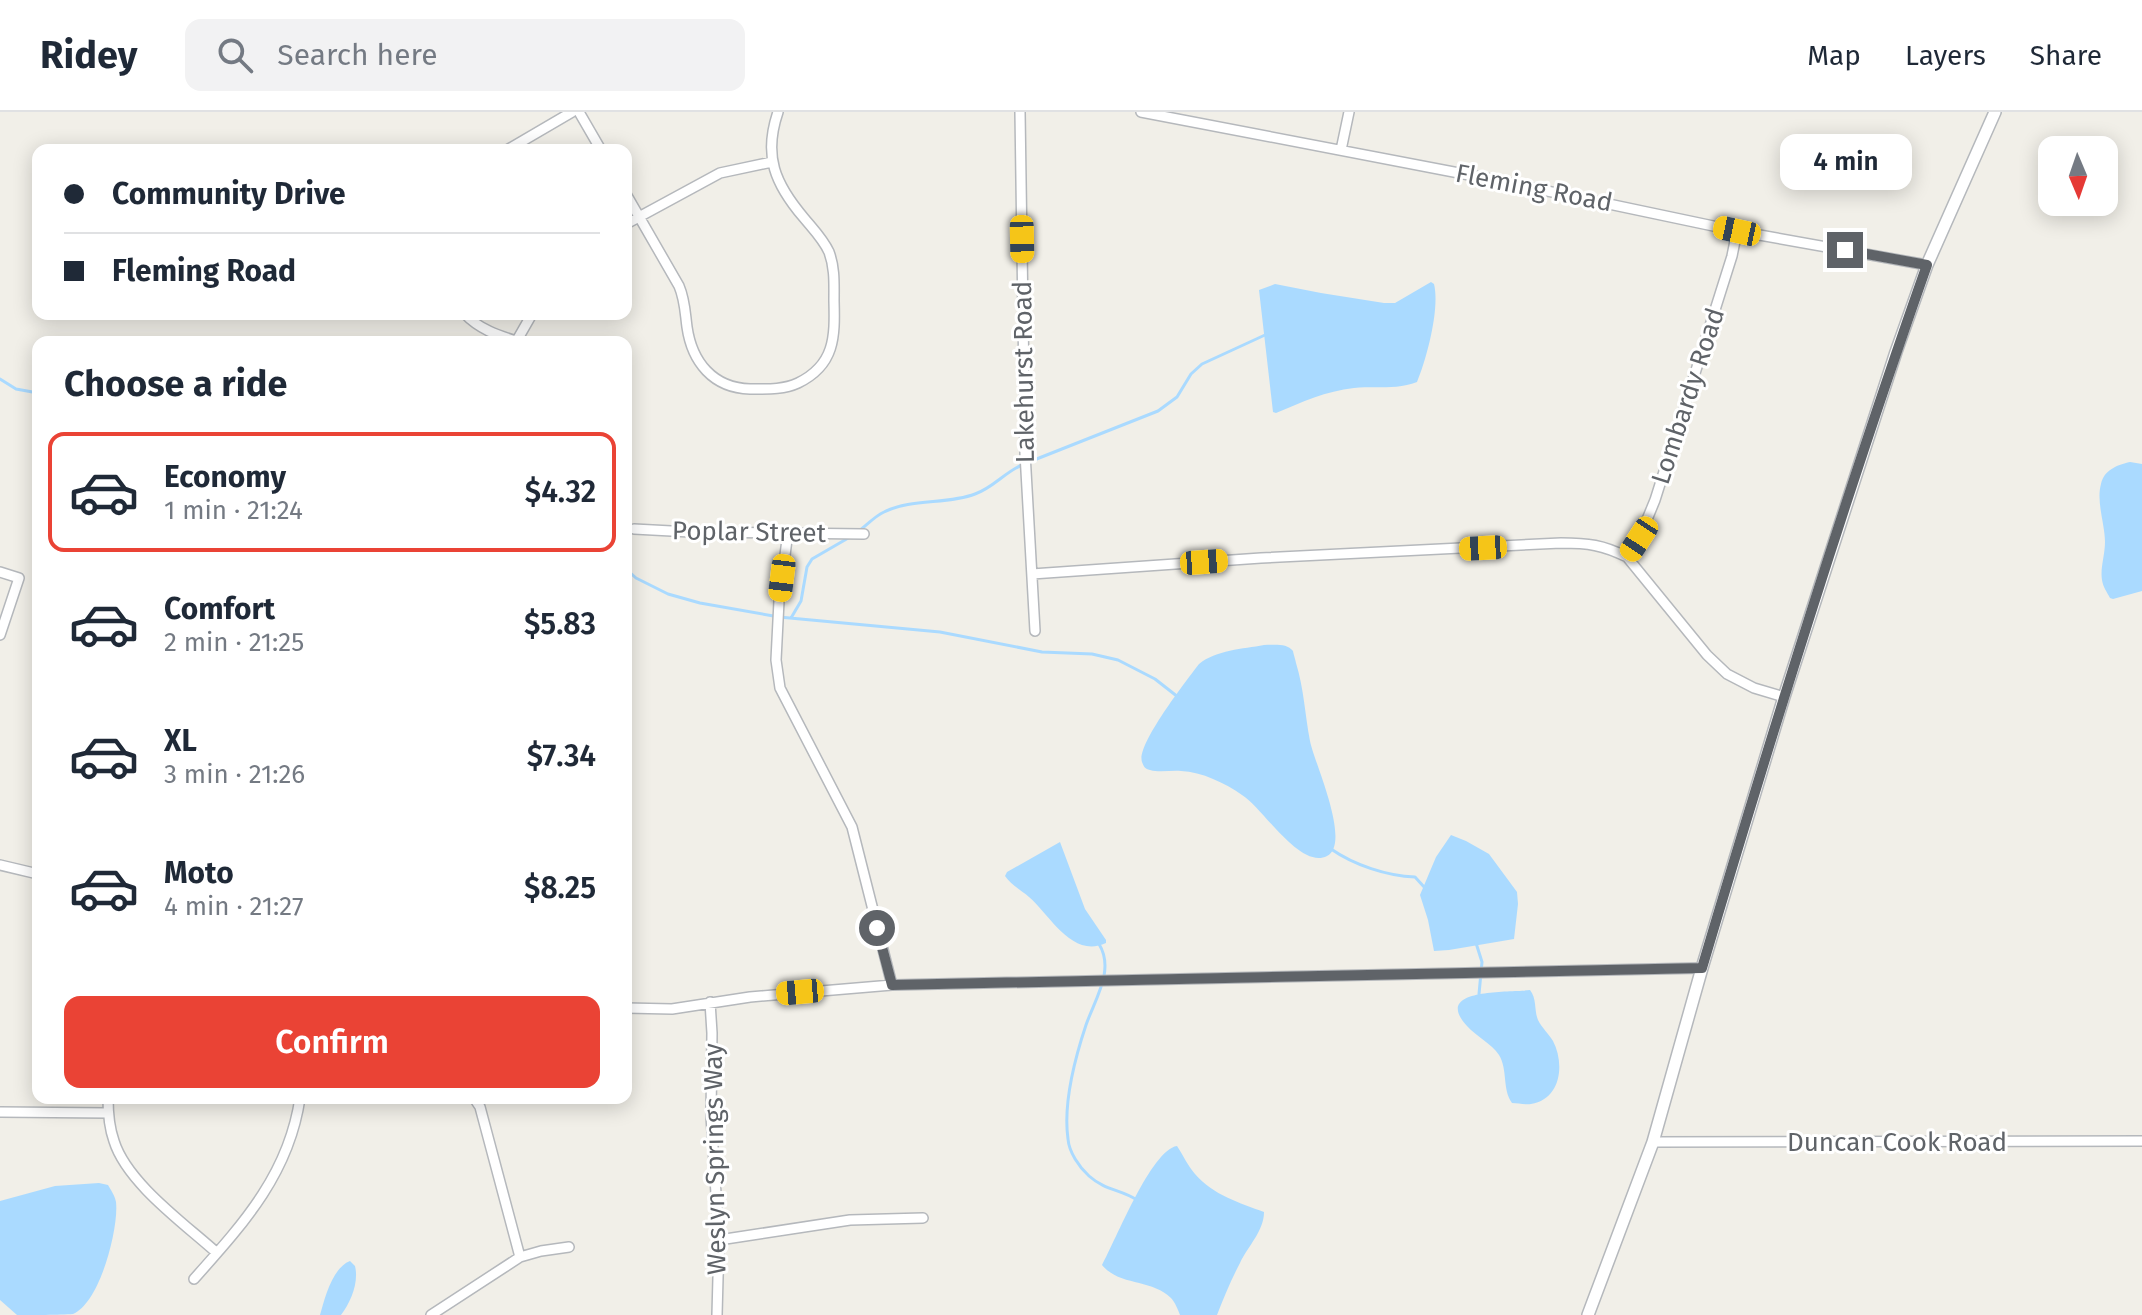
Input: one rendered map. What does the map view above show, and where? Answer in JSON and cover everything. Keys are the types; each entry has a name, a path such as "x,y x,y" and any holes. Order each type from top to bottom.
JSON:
{"street":[{"path":"517,144 572,112"},
{"path":"579,112 598,144"},
{"path":"632,205 684,297 693,354 710,375 721,383 741,388 768,389 795,384 809,376 829,354 835,332 834,278 828,250 783,192 772,162 772,133 778,112"},
{"name":"Lakehurst Road","path":"1020,112 1025,453 1035,631"},
{"name":"Fleming Road","path":"1141,112 1737,231 1927,265"},
{"path":"1341,150 1349,112"},
{"path":"1588,1315 1653,1142 1784,697 1896,352 1927,265 1995,112"},
{"path":"632,221 720,173 772,162"},
{"name":"Lombardy Road","path":"1627,557 1639,539 1655,500 1732,256 1737,231"},
{"path":"472,320 500,336"},
{"name":"Poplar Street","path":"634,529 864,534"},
{"path":"788,532 779,601 776,660 780,688 852,827 892,985"},
{"path":"1032,574 1261,558 1590,543 1627,557 1707,655 1727,674 1754,688 1784,697"},
{"path":"0,572 19,578 0,635"},
{"path":"0,865 32,873"},
{"path":"632,1008 672,1009 750,997 892,985 1702,968"},
{"name":"Weslyn Springs Way","path":"710,1002 711,1116 719,1240 717,1315"},
{"path":"108,1104 114,1142 131,1174 217,1253"},
{"path":"194,1279 259,1202 283,1159 299,1104"},
{"path":"478,1104 520,1257"},
{"path":"0,1112 108,1113"},
{"name":"Duncan Cook Road","path":"1653,1142 2142,1141"},
{"path":"719,1240 850,1220 923,1218"},
{"path":"436,1314 520,1257 569,1247"}],"water":[{"path":"1431,282 1435,294 1434,319 1417,382 1394,387 1344,389 1273,412 1259,290 1275,284 1395,303"},
{"path":"2130,462 2142,464 2142,591 2113,599 2102,580 2105,542 2100,491 2108,472"},
{"path":"1264,645 1284,646 1293,651 1310,741 1334,819 1334,848 1327,856 1316,858 1305,854 1282,836 1251,802 1221,782 1189,772 1148,770 1142,762 1142,754 1154,728 1199,664 1222,653"},
{"path":"1451,835 1489,854 1517,892 1514,939 1434,951 1420,895 1436,857"},
{"path":"1060,842 1085,909 1106,943 1094,946 1072,940 1005,876"},
{"path":"1530,990 1538,1020 1557,1050 1558,1079 1549,1095 1541,1101 1512,1103 1499,1055 1467,1026 1459,1013 1459,1004 1478,994"},
{"path":"1177,1146 1192,1171 1210,1188 1264,1212 1259,1232 1243,1257 1217,1315 1180,1315 1172,1300 1163,1292 1117,1276 1102,1265 1156,1163 1167,1151"},
{"path":"108,1185 112,1191 116,1214 106,1264 92,1296 73,1314 17,1315 0,1300 0,1201 55,1186"},
{"path":"350,1261 355,1266 356,1279 348,1304 341,1315 320,1315 334,1277"}],"waterway":[{"path":"1029,462 1158,411 1177,397 1191,374 1202,364 1268,336"},
{"path":"0,379 16,389 32,392"},
{"path":"859,531 877,516 895,508 975,494 1022,465"},
{"path":"791,618 801,601 807,567 812,559 850,537"},
{"path":"632,574 668,594 779,617 940,632 1042,652 1092,654 1118,660 1155,679 1178,697"},
{"path":"1331,849 1371,869 1415,877 1425,888"},
{"path":"1476,943 1482,962 1481,997"},
{"path":"1099,944 1105,964 1104,974 1074,1066 1067,1111 1068,1139 1075,1159 1089,1176 1101,1185 1137,1200"}],"route":[{"path":"877,928 892,985 1702,968 1804,633 1927,265 1845,250"}]}
